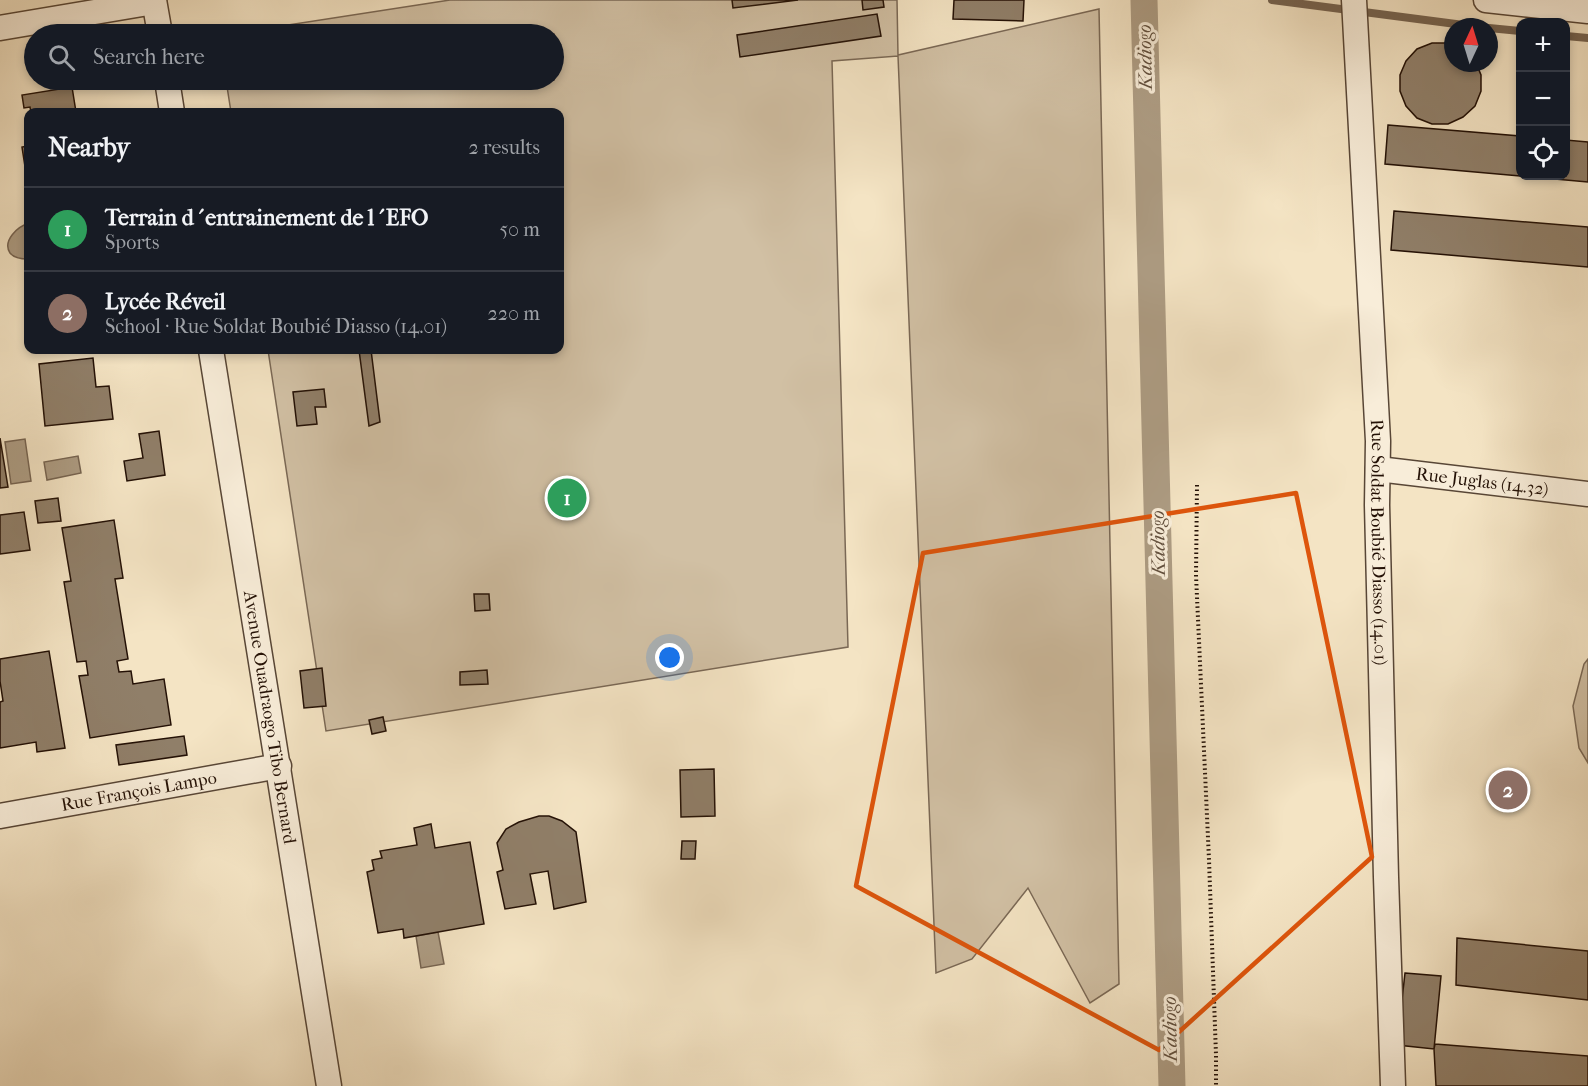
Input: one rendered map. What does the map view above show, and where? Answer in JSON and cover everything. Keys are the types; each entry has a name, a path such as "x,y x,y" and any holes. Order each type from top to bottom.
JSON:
{"street":[{"name":"Rue Soldat Boubié Diasso (14.01)","path":"1354,0 1378,469 1377,516 1393,1086"},
{"path":"1486,0 1588,11"},
{"path":"0,28 154,1 158,24"},
{"path":"169,90 171,108"},
{"name":"Avenue Ouadraogo Tibo Bernard","path":"212,354 329,1086"},
{"name":"Rue Juglas (14.32)","path":"1378,469 1588,494"},
{"name":"Rue François Lampo","path":"0,816 279,766"}],"path":[{"path":"1197,485 1196,575 1210,871 1216,1086"}],"highlighted area":[{"path":"1296,493 1372,857 1159,1050 856,886 923,553"}],"shaded area":[{"path":"450,0 897,0 898,55 1099,9 1119,984 1090,1003 1028,888 972,959 936,973 898,56 832,61 848,647 326,731 269,354 564,354 564,108 230,108 228,90 564,90 564,24 294,24"},
{"path":"24,226 24,258 12,255 8,248 12,235"},
{"path":"25,439 31,481 11,484 5,442"},
{"path":"78,456 81,473 47,480 44,462"},
{"path":"1588,659 1588,763 1579,748 1573,706 1584,664"},
{"path":"438,932 444,964 421,968 416,936"}],"building":[{"path":"732,0 798,0 733,8"},
{"path":"862,0 883,0 884,7 863,10"},
{"path":"954,0 1024,0 1023,21 953,19"},
{"path":"877,14 881,36 740,57 737,35"},
{"path":"1432,43 1444,43 1444,72 1480,72 1481,91 1475,106 1463,117 1448,124 1432,124 1417,118 1406,106 1400,91 1400,75 1406,61 1417,49"},
{"path":"53,90 72,90 75,108 24,108 22,95"},
{"path":"1388,125 1516,136 1516,176 1385,164"},
{"path":"1570,140 1588,142 1588,182 1565,180 1570,180"},
{"path":"1394,211 1588,227 1588,267 1391,250"},
{"path":"360,354 372,354 380,422 369,426"},
{"path":"93,358 96,387 109,386 113,419 45,426 39,364"},
{"path":"324,389 326,407 315,407 317,424 297,426 293,392"},
{"path":"159,431 165,475 127,481 124,461 143,458 139,434"},
{"path":"0,438 8,487 0,488"},
{"path":"58,498 61,521 38,523 35,501"},
{"path":"24,512 30,550 0,554 0,515"},
{"path":"114,520 123,578 115,579 128,659 117,661 119,672 131,671 133,684 164,679 171,725 90,738 79,676 88,675 86,661 77,662 64,582 71,581 62,528"},
{"path":"474,594 489,594 490,610 475,611"},
{"path":"49,651 65,748 37,752 36,742 0,748 0,702 3,701 0,659"},
{"path":"322,668 326,706 304,708 300,671"},
{"path":"487,670 488,684 460,685 460,672"},
{"path":"383,717 386,731 372,734 369,720"},
{"path":"184,736 187,755 119,765 116,745"},
{"path":"714,769 715,816 681,817 680,770"},
{"path":"539,816 549,816 562,821 576,832 586,902 554,909 548,871 530,874 536,904 505,909 497,872 503,870 497,843 506,829"},
{"path":"431,824 435,848 470,842 484,924 404,938 403,929 378,933 367,872 374,870 372,860 382,858 380,851 417,845 414,828"},
{"path":"682,841 696,841 695,859 681,859"},
{"path":"1457,938 1588,951 1588,1000 1456,985"},
{"path":"1405,973 1441,976 1434,1049 1397,1045"},
{"path":"1435,1044 1588,1056 1588,1086 1436,1086"}],"waterway":[{"name":"Kadiogo","path":"1144,0 1172,1086"},
{"path":"1272,0 1444,22"},
{"path":"1498,29 1516,31"},
{"path":"1570,36 1588,38"}],"place":[{"name":"Terrain d´entrainement de l´EFO","path":"567,498"},
{"name":"Lycée Réveil","path":"1508,790"}]}
